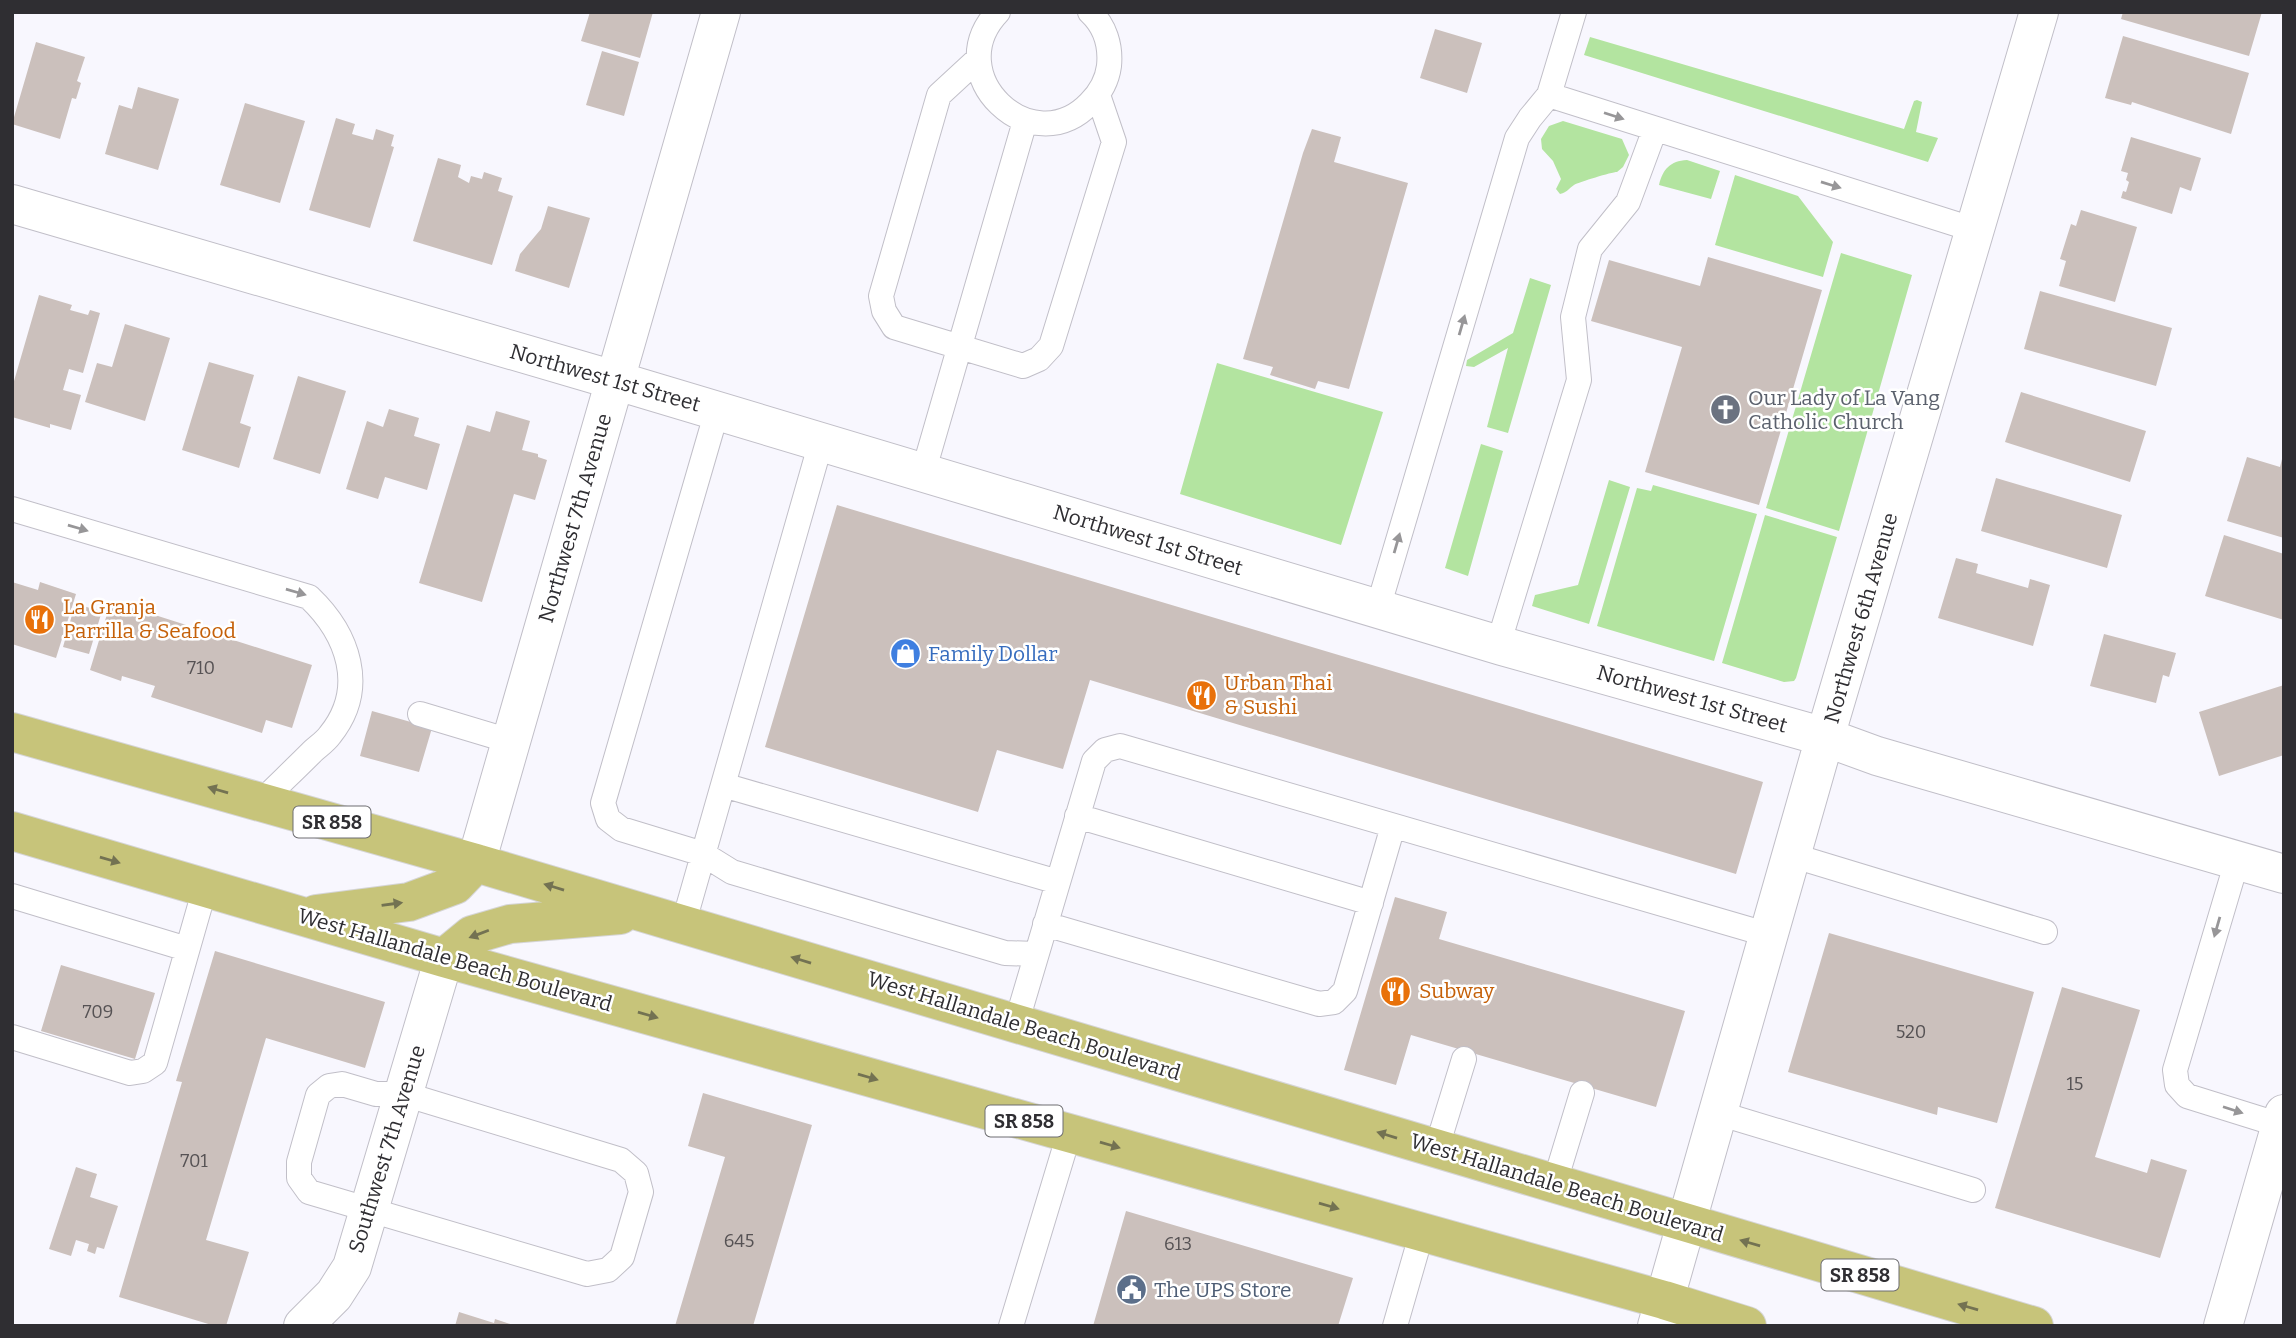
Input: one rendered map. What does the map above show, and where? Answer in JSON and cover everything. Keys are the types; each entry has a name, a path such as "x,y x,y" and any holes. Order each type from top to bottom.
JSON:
{"main road":[{"name":"West Hallandale Beach Boulevard","path":"12,732 476,863 2034,1326"},
{"name":"West Hallandale Beach Boulevard","path":"12,831 444,958 1422,1232 1660,1313 1747,1326"},
{"path":"300,916 409,902 456,885 476,863"},
{"path":"444,958 472,934 510,924 643,913"}],"street":[{"name":"Northwest 7th Avenue","path":"476,863 721,12"},
{"name":"Northwest 6th Avenue","path":"1660,1313 1825,737 2039,12"},
{"name":"Northwest 1st Street","path":"12,204 614,380 1499,645 1825,737 1877,756 2284,874"},
{"name":"Southwest 7th Avenue","path":"315,1323 352,1267 444,958"},
{"path":"2223,1326 2282,1120"}],"lane":[{"path":"998,12 990,20 981,39 978,59 982,80 992,97 1007,111 1026,121 1046,123 1066,119 1084,109 1098,95 1108,76 1110,56 1106,36 1090,12"},
{"path":"1378,608 1517,138 1549,96 1574,12"},
{"path":"978,59 939,95 881,296 884,311 894,327 1023,366 1039,359 1051,346 1114,142 1098,95"},
{"path":"1549,96 1975,230"},
{"path":"923,473 1026,121"},
{"path":"1499,645 1579,380 1573,317 1590,250 1629,202 1655,130"},
{"path":"717,411 603,803 608,819 621,829 703,854 732,872 1005,953 1036,954"},
{"path":"683,925 821,442"},
{"path":"12,509 309,597 328,614 346,650 348,660 350,691 344,712 330,736 261,802"},
{"path":"420,714 510,741"},
{"path":"1016,1024 1094,761 1105,750 1120,746 1769,935"},
{"path":"723,785 1058,882"},
{"path":"1077,816 1371,903"},
{"path":"1045,924 1319,1004 1334,1002 1345,991 1393,826"},
{"path":"1791,855 2045,932"},
{"path":"2237,861 2175,1070 2177,1085 2188,1096 2282,1120"},
{"path":"12,1037 130,1073 143,1071 155,1063 205,888"},
{"path":"12,896 187,949"},
{"path":"1437,1150 1464,1059"},
{"path":"342,1084 376,1094 404,1094 621,1160 636,1173 641,1192 622,1257 608,1270 587,1274 368,1210 309,1192 299,1178 299,1162 318,1095 329,1086 342,1084"},
{"path":"1555,1185 1582,1093"},
{"path":"1718,1113 1973,1191"},
{"path":"1011,1326 1069,1133"},
{"path":"1401,1324 1422,1232"}],"green space":[{"path":"1590,37 1904,129 1914,101 1917,100 1922,102 1916,132 1938,138 1928,162 1584,55"},
{"path":"1563,121 1622,139 1629,155 1623,167 1617,172 1574,185 1560,194 1556,189 1561,179 1553,161 1542,149 1541,139 1549,126"},
{"path":"1687,160 1720,171 1711,199 1659,185 1668,167"},
{"path":"1735,175 1798,196 1833,242 1823,277 1715,245"},
{"path":"1841,253 1912,275 1839,531 1766,508"},
{"path":"1530,278 1551,285 1508,433 1487,427 1508,348 1474,367 1466,366 1467,360 1513,333"},
{"path":"1217,363 1383,412 1341,545 1180,494"},
{"path":"1481,444 1503,451 1468,576 1445,568"},
{"path":"1609,480 1630,487 1589,624 1532,606 1535,595 1578,585"},
{"path":"1653,485 1757,514 1714,661 1597,626 1637,488 1651,491"},
{"path":"1765,515 1837,537 1794,681 1784,682 1722,663"}],"building":[{"path":"590,12 653,12 640,58 581,41"},
{"path":"2123,12 2262,12 2249,56 2121,19"},
{"path":"1435,29 1482,43 1467,93 1420,78"},
{"path":"2123,36 2249,73 2231,134 2132,102 2131,105 2105,98"},
{"path":"36,42 85,57 77,81 81,83 76,99 72,98 60,139 12,124"},
{"path":"602,51 639,62 624,116 586,105"},
{"path":"138,87 179,99 158,170 105,154 119,105 132,109"},
{"path":"245,103 305,121 280,203 220,185"},
{"path":"336,118 355,124 352,134 373,140 376,129 394,135 391,146 394,147 370,228 309,210"},
{"path":"1312,129 1341,137 1334,162 1408,183 1349,389 1318,381 1315,389 1270,375 1273,367 1243,359"},
{"path":"2131,137 2201,158 2191,191 2180,187 2172,214 2121,198 2129,182 2126,180 2128,173 2121,171"},
{"path":"438,158 461,165 458,177 469,183 471,176 482,179 484,172 502,178 498,191 513,196 492,265 413,241"},
{"path":"548,206 590,218 569,288 515,271 520,254 541,229"},
{"path":"2081,210 2137,227 2115,302 2059,286 2066,261 2060,259 2071,224 2076,226"},
{"name":"Our Lady of La Vang Catholic Church","path":"1708,257 1822,290 1759,505 1645,472 1682,347 1591,321 1609,260 1700,286"},
{"path":"2040,291 2172,328 2156,386 2024,349"},
{"path":"39,295 72,305 70,310 88,315 90,310 100,313 83,373 69,369 63,390 81,395 71,430 50,424 50,428 12,417 12,388"},
{"path":"125,324 170,338 145,421 85,402 97,363 112,367"},
{"path":"209,362 254,375 240,423 251,427 239,468 182,450"},
{"path":"298,376 346,391 320,474 273,459"},
{"path":"2021,392 2146,431 2130,482 2005,442"},
{"path":"389,409 419,418 414,436 440,444 427,490 385,477 378,499 346,489 367,421 383,427"},
{"path":"496,411 530,421 522,450 538,454 538,457 547,460 535,500 514,494 482,602 419,583 467,425 490,432"},
{"path":"2283,455 2284,538 2227,521 2247,457 2280,467"},
{"path":"1996,478 2122,515 2107,568 1981,531"},
{"path":"837,505 1763,782 1736,874 1090,680 1063,769 997,750 978,812 765,747"},
{"path":"2224,535 2284,554 2284,620 2205,596"},
{"path":"1956,558 1978,564 1976,573 2028,588 2030,579 2050,585 2033,646 1938,618"},
{"name":"La Granja Parrilla & Seafood","path":"12,582 38,590 40,582 76,594 56,658 12,644"},
{"path":"111,601 312,665 292,728 266,720 262,733 151,697 155,686 122,676 121,681 90,670"},
{"path":"75,604 102,611 89,654 63,647"},
{"path":"2104,634 2176,653 2169,677 2163,675 2156,703 2090,686"},
{"path":"2284,685 2284,755 2219,776 2199,712"},
{"path":"372,711 432,728 419,772 360,756"},
{"path":"1395,897 1447,912 1439,939 1685,1011 1656,1107 1411,1035 1396,1085 1344,1070"},
{"path":"1829,933 2034,992 1997,1123 1938,1107 1937,1115 1788,1072"},
{"path":"215,951 385,1002 365,1068 266,1038 206,1240 249,1252 226,1326 215,1326 119,1297 182,1082 176,1081"},
{"path":"61,965 155,993 135,1059 41,1031"},
{"path":"2062,987 2140,1010 2095,1157 2147,1173 2151,1159 2187,1170 2160,1258 1995,1208"},
{"path":"703,1093 812,1125 753,1326 675,1326 725,1157 688,1146"},
{"path":"76,1167 97,1174 90,1197 118,1206 104,1249 97,1247 95,1254 87,1251 89,1244 76,1240 71,1256 49,1249"},
{"path":"1126,1211 1353,1278 1338,1326 1093,1326"},
{"path":"459,1312 494,1323 495,1319 516,1326 455,1326"}],"place":[{"name":"Our Lady of La Vang Catholic Church","path":"1725,410"},
{"name":"La Granja Parrilla & Seafood","path":"40,619"},
{"name":"Family Dollar","path":"905,654"},
{"name":"Urban Thai & Sushi","path":"1201,695"},
{"name":"Subway","path":"1396,991"},
{"name":"The UPS Store","path":"1131,1290"}]}
